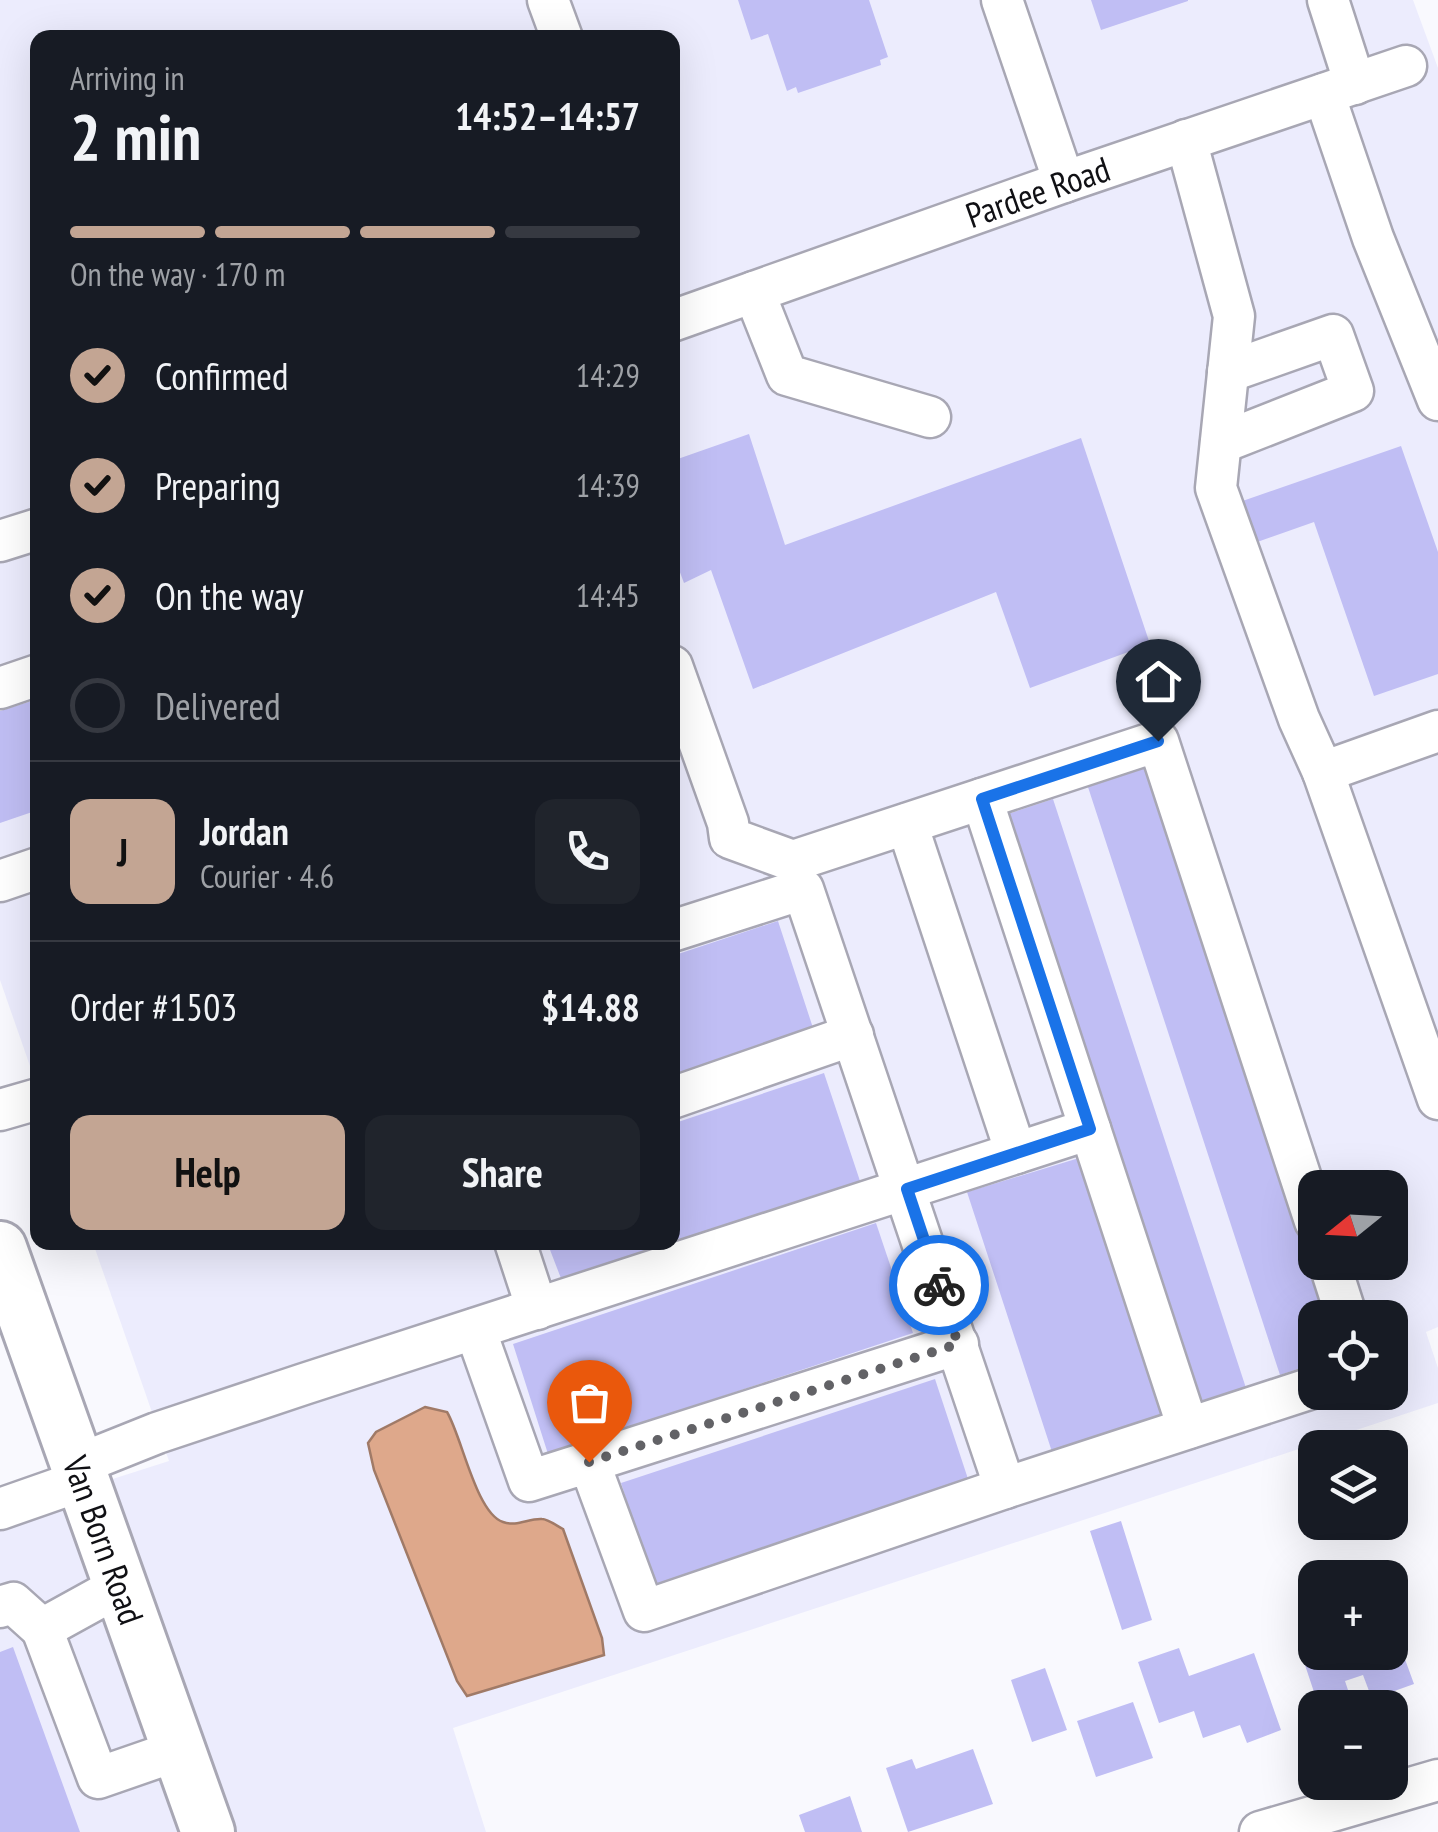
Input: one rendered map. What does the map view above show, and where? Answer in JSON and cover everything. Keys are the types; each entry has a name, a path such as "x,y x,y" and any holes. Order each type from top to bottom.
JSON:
{"main road":[{"name":"Van Born Road","path":"0,1248 208,1832"}],"street":[{"path":"548,0 559,30"},
{"path":"1002,0 1064,182"},
{"path":"1328,0 1339,89 1373,238 1438,400"},
{"name":"Pardee Road","path":"680,318 1406,66"},
{"path":"1186,140 1234,316 1216,488 1438,1099"},
{"path":"754,292 787,375 930,417"},
{"path":"1221,443 1353,392 1333,335 1228,372"},
{"path":"0,541 30,531"},
{"path":"0,688 30,678"},
{"path":"680,688 730,838 792,862 1158,741 1298,1170"},
{"path":"1322,772 1438,731"},
{"path":"982,799 1188,1428"},
{"path":"907,824 1016,1153"},
{"path":"0,881 30,871"},
{"path":"680,929 803,888 1005,1488"},
{"path":"680,1095 854,1035"},
{"path":"0,1110 30,1101"},
{"path":"0,1509 157,1433 1090,1129"},
{"path":"518,1250 537,1308"},
{"path":"475,1328 529,1481 958,1344"},
{"path":"589,1462 644,1611 1298,1392"},
{"path":"42,1629 120,1586"},
{"path":"0,1607 13,1603 42,1629 98,1778 179,1750"},
{"path":"1260,1832 1438,1780"}],"shaded area":[{"path":"0,0 1413,0 1438,68 1438,1327 1426,1332 1438,1368 1438,1403 1356,1430 1298,1430 1298,1449 453,1728 486,1832 0,1832 0,1515 169,1461 95,1250 680,1250 680,30 30,30 30,1066 0,980"},
{"path":"425,1407 447,1412 477,1490 493,1516 508,1523 544,1519 563,1529 602,1638 604,1655 467,1696 457,1681 374,1470 368,1443 376,1432"}],"building":[{"path":"738,0 869,0 888,57 880,60 881,65 798,93 796,87 787,91 768,34 751,40"},
{"path":"1091,0 1188,0 1188,1 1101,30"},
{"path":"749,434 785,545 1081,438 1150,644 1030,688 996,592 753,689 711,570 684,583 680,572 680,458"},
{"path":"1401,446 1438,552 1438,674 1374,696 1314,522 1246,546 1231,505"},
{"path":"30,702 30,813 0,823 0,711"},
{"path":"1149,764 1298,1220 1298,1280 1318,1280 1324,1300 1298,1300 1298,1369 1280,1375 1087,784"},
{"path":"1053,799 1246,1388 1201,1403 1008,814"},
{"path":"778,921 814,1031 680,1074 680,953"},
{"path":"824,1073 860,1181 680,1241 680,1121"},
{"path":"1079,1158 1165,1422 1054,1458 967,1192"},
{"path":"876,1223 913,1333 548,1454 513,1344"},
{"path":"550,1250 654,1250 562,1281"},
{"path":"935,1379 972,1491 657,1594 621,1483"},
{"path":"1121,1521 1152,1620 1122,1630 1090,1531"},
{"path":"13,1647 80,1832 0,1832 0,1652"},
{"path":"1179,1648 1189,1676 1254,1653 1281,1730 1247,1743 1240,1725 1203,1738 1194,1711 1159,1723 1138,1662"},
{"path":"1045,1668 1067,1730 1032,1742 1011,1680"},
{"path":"1408,1668 1414,1684 1397,1690 1369,1690 1363,1675 1345,1681 1348,1690 1313,1690 1307,1670"},
{"path":"1133,1702 1153,1758 1096,1777 1077,1721"},
{"path":"973,1749 993,1804 908,1832 886,1768 912,1759 916,1769"},
{"path":"850,1796 862,1832 805,1832 799,1815"}],"way so far":[{"path":"589,1462 958,1344 939,1285"}],"route":[{"path":"939,1285 907,1189 1090,1129 982,799 1158,741"}]}
